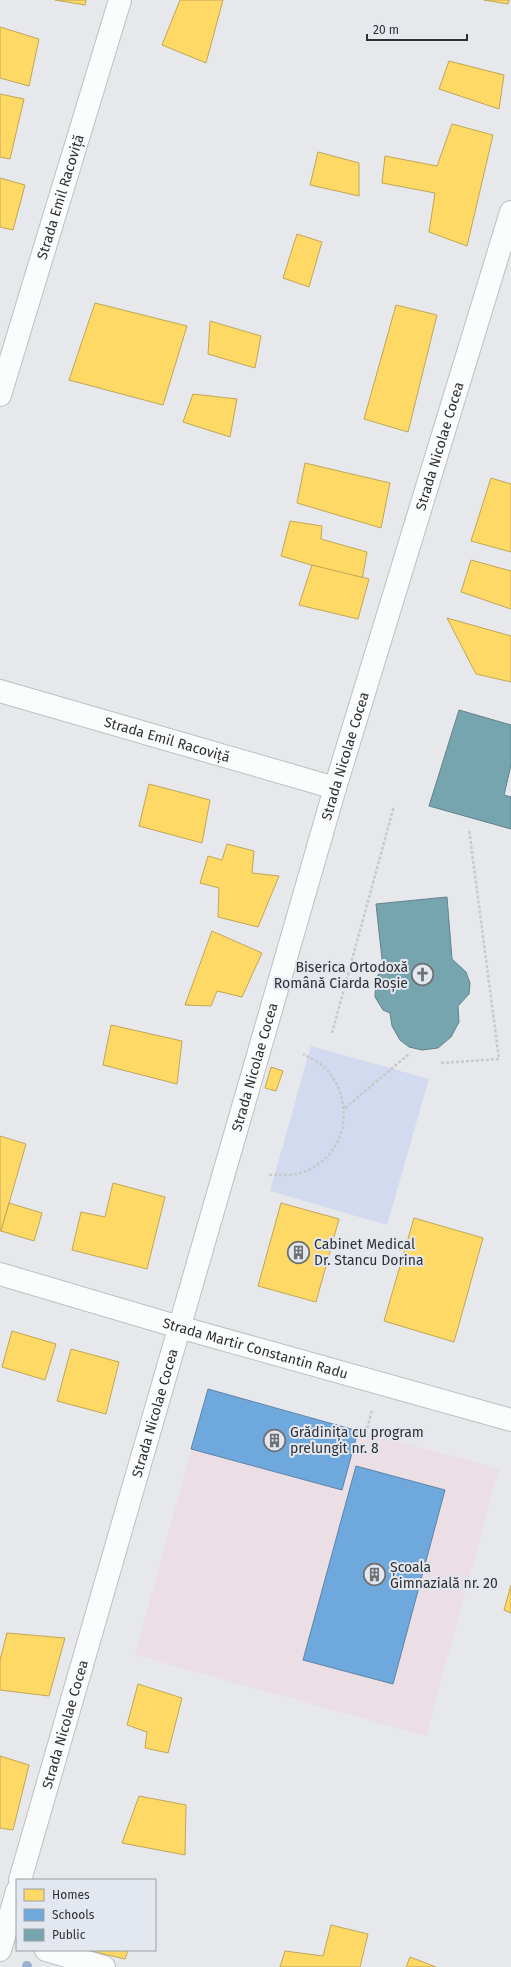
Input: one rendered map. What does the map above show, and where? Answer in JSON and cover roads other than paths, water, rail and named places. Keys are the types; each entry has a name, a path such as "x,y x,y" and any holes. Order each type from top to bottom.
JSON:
{"street":[{"name":"Strada Emil Racoviță","path":"0,395 120,0"},
{"name":"Strada Nicolae Cocea","path":"20,1879 335,788 511,212"},
{"name":"Strada Emil Racoviță","path":"0,691 335,788"},
{"name":"Strada Martir Constantin Radu","path":"0,1274 179,1327 511,1420"},
{"path":"7,1943 10,1898"},
{"path":"49,1951 104,1967"}],"place":[{"name":"Biserica Ortodoxă Română Ciarda Roșie","path":"423,975"},
{"name":"Cabinet Medical Dr. Stancu Dorina","path":"299,1252"},
{"name":"Grădinița cu program prelungit nr. 8","path":"275,1440"},
{"name":"Școala Gimnazială nr. 20","path":"374,1575"}]}
